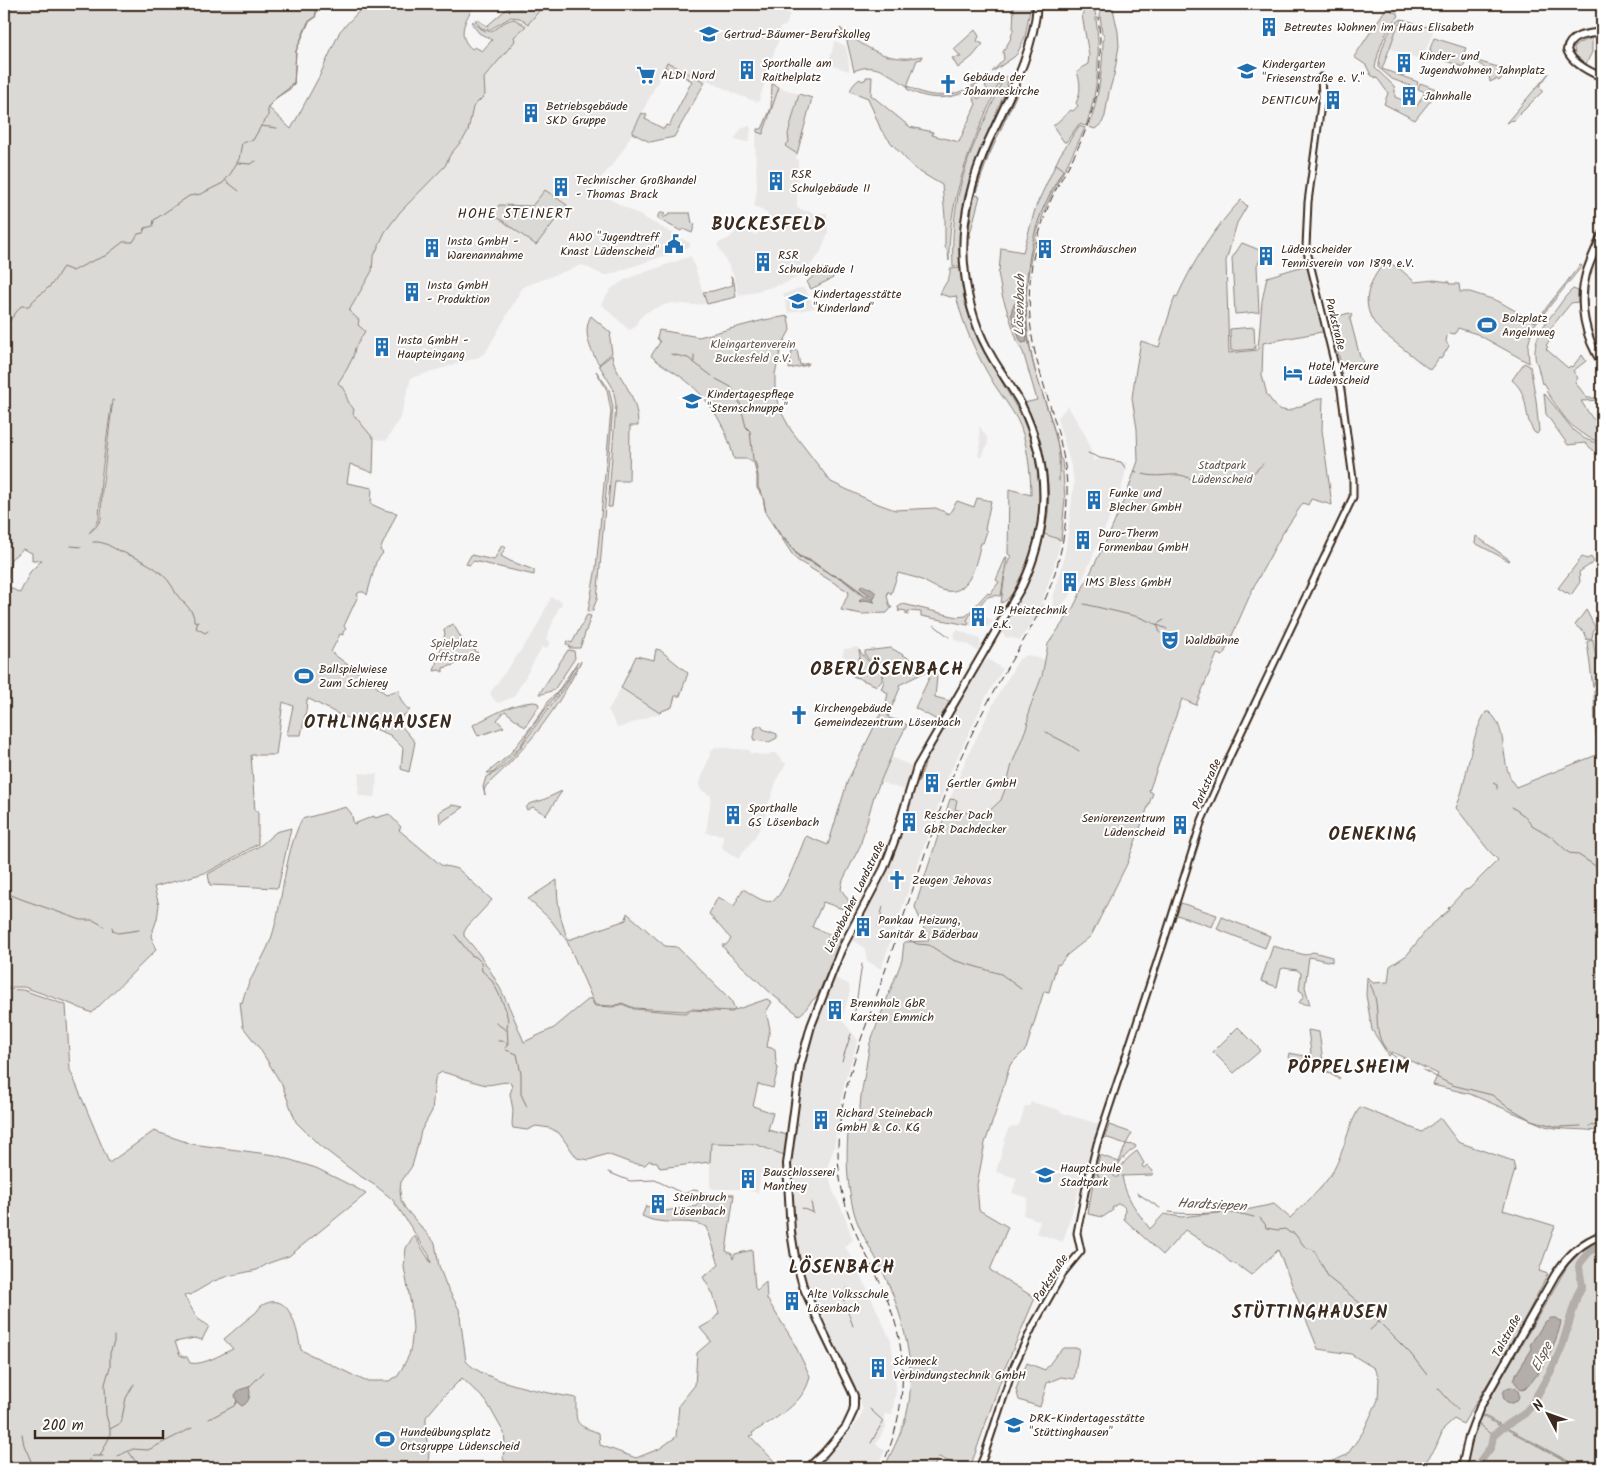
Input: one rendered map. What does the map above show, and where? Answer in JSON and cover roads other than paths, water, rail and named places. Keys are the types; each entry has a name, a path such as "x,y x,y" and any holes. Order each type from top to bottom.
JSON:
{"main road":[{"name":"Lösenbacher Landstraße","path":"808,1468 846,1428 854,1406 851,1389 807,1295 795,1257 790,1224 787,1164 802,1058 811,1026 840,950 884,868 917,767 1022,586 1041,530 1044,502 1037,445 1020,404 992,358 980,332 967,292 963,258 965,222 972,185 1022,66 1032,32 1037,4"},
{"path":"1602,32 1576,38 1569,44 1567,50 1570,56 1583,67 1602,77"},
{"path":"1602,235 1587,272 1583,288 1587,333 1602,363"},
{"name":"Talstraße","path":"1462,1468 1469,1436 1480,1407 1555,1275 1568,1256 1587,1242 1602,1236"}],"street":[{"name":"Parkstraße","path":"979,1468 1014,1366 1032,1326 1063,1273 1081,1252 1077,1233 1097,1144 1202,820 1353,497 1354,479 1342,390 1306,247 1308,202 1322,97 1321,77"}],"water":[{"path":"1017,301 1021,302 1025,311 1027,342 1022,343 1012,316 1012,308"},
{"path":"782,537 785,538 799,556 812,561 830,574 799,557"},
{"path":"830,574 842,578 871,599 872,597 860,588 862,585 871,589 876,593 873,601 875,602 865,600 860,602 864,597 842,579"},
{"path":"1551,1318 1556,1318 1561,1322 1552,1349 1537,1375 1525,1389 1521,1390 1514,1381 1516,1374 1532,1349 1530,1345 1545,1322"},
{"path":"249,1387 249,1398 242,1406 237,1402 235,1395 239,1390"},
{"path":"1508,1387 1514,1387 1519,1392 1517,1401 1508,1403 1503,1398 1503,1392"}],"waterway":[{"path":"4,328 21,306 29,306 51,285 63,267 73,271 105,256 123,242 133,242 138,234 143,233 145,228 153,226 154,220 189,196 201,194 223,183 239,159 242,143 253,140 268,117 268,107 292,83 294,84 296,51 308,22 315,17 317,7 321,4"},
{"path":"261,126 277,128"},
{"path":"238,163 250,164 256,161"},
{"name":"Lösenbach","path":"1056,164 1063,170 1044,206 1036,229 1028,269 1026,311 1035,370 1058,447 1059,481"},
{"path":"226,181 239,191"},
{"path":"1019,302 1017,288 1025,287"},
{"path":"671,354 688,358 712,376"},
{"path":"694,355 694,362"},
{"path":"716,379 731,387 740,403 746,427 750,431 753,459 758,476 758,487 763,497 766,513 782,537"},
{"path":"1088,453 1100,458 1121,462 1126,469"},
{"path":"1249,477 1263,464"},
{"path":"1213,473 1239,478"},
{"path":"1143,474 1153,476 1180,475 1196,482"},
{"path":"93,542 105,544 156,569 191,611 194,621 198,622 196,628 205,633 208,631"},
{"path":"71,546 81,547"},
{"path":"1084,604 1139,617 1167,629"},
{"path":"1160,633 1157,624 1164,620"},
{"path":"934,625 949,637"},
{"path":"1046,732 1079,751"},
{"name":"Lösenbach","path":"916,787 925,764"},
{"path":"1493,783 1497,785 1497,789"},
{"path":"1512,807 1526,817 1532,825 1552,837 1569,853 1577,854 1602,872"},
{"path":"4,892 81,920 93,920 104,926"},
{"name":"Lösenbach","path":"878,926 883,907"},
{"path":"112,927 113,931 118,933 139,930"},
{"path":"455,935 471,955 481,962 482,971 491,979 506,1010 508,1043 505,1049 517,1054 521,1074 521,1094 527,1107"},
{"path":"881,935 891,938"},
{"path":"902,939 908,939 917,944 929,945 953,960 1001,974 1021,989"},
{"name":"Lösenbach","path":"856,1021 855,1011 862,964"},
{"path":"1368,981 1374,993 1378,1027 1384,1047 1394,1056 1409,1064"},
{"path":"496,1023 506,1030"},
{"name":"Lösenbach","path":"842,1061 851,1034"},
{"path":"498,1041 507,1043"},
{"path":"1423,1070 1452,1085 1492,1095 1531,1120 1558,1127 1581,1126"},
{"path":"1589,1126 1602,1125"},
{"path":"608,1172 630,1181 655,1180 684,1194 694,1190 703,1192 703,1194 734,1194"},
{"name":"Hardtsiepen","path":"1137,1193 1160,1208"},
{"name":"Lösenbach","path":"811,1202 813,1212"},
{"path":"802,1208 813,1213"},
{"name":"Hardtsiepen","path":"1169,1212 1190,1214 1233,1213 1254,1217"},
{"name":"Hardtsiepen","path":"1260,1218 1266,1228 1285,1229 1290,1233 1294,1233 1305,1247 1314,1250 1329,1278 1371,1312 1410,1353 1427,1375"},
{"name":"Elspe","path":"1475,1468 1491,1447 1493,1436 1524,1414 1531,1406 1553,1367 1562,1346 1577,1296 1582,1286 1580,1263 1589,1252 1602,1244"},
{"name":"Lösenbach","path":"844,1301 842,1295 847,1288"},
{"name":"Lösenbach","path":"845,1304 853,1326"},
{"path":"1370,1330 1379,1322"},
{"path":"100,1456 110,1436 106,1415 105,1384 110,1367 110,1353 114,1336"},
{"path":"4,1368 11,1407"},
{"path":"249,1387 264,1372"},
{"path":"110,1429 121,1423 126,1398 134,1384"},
{"name":"Hardtsiepen","path":"1438,1388 1458,1410"},
{"path":"209,1419 234,1406 237,1401"},
{"name":"Lösenbach","path":"870,1409 883,1421 871,1443"},
{"name":"Hardtsiepen","path":"1477,1423 1493,1436"},
{"path":"117,1456 133,1449 148,1450 192,1428"},
{"path":"22,1434 24,1445 34,1468"},
{"path":"129,1452 140,1468"},
{"path":"86,1463 93,1456 103,1456"}],"railway":[{"path":"881,1468 889,1449 900,1409 902,1388 900,1347 896,1327 886,1297 855,1231 845,1202 838,1160 842,1108 852,1066 950,782 982,713 1043,605 1060,556 1066,522 1066,471 1060,439 1034,349 1030,313 1030,276 1044,217 1054,193 1074,156 1091,115 1099,73 1098,17"}],"place":[{"name":"Betreutes Wohnen im Haus Elisabeth","path":"1269,27"},
{"name":"Gertrud-Bäumer-Berufskolleg","path":"709,34"},
{"name":"Kinder- und Jugendwohnen Jahnplatz","path":"1404,63"},
{"name":"Sporthalle am Raithelplatz","path":"747,70"},
{"name":"Kindergarten \"Friesenstraße e. V.\"","path":"1247,71"},
{"name":"ALDI Nord","path":"646,75"},
{"name":"Gebäude der Johanneskirche","path":"948,84"},
{"name":"Jahnhalle","path":"1409,96"},
{"name":"DENTICUM","path":"1333,100"},
{"name":"Betriebsgebäude SKD Gruppe","path":"531,113"},
{"name":"RSR Schulgebäude II","path":"776,181"},
{"name":"Technischer Großhandel - Thomas Brack","path":"561,187"},
{"name":"AWO \"Jugendtreff Knast Lüdenscheid\"","path":"674,244"},
{"name":"Insta GmbH - Warenannahme","path":"432,248"},
{"name":"Stromhäuschen","path":"1045,249"},
{"name":"Lüdenscheider Tennisverein von 1899 e.V.","path":"1266,256"},
{"name":"RSR Schulgebäude I","path":"763,262"},
{"name":"Insta GmbH - Produktion","path":"412,292"},
{"name":"Kindertagesstätte \"Kinderland\"","path":"798,301"},
{"name":"Bolzplatz Angelnweg","path":"1487,325"},
{"name":"Insta GmbH - Haupteingang","path":"382,347"},
{"name":"Hotel Mercure Lüdenscheid","path":"1293,373"},
{"name":"Kindertagespflege \"Sternschnuppe\"","path":"692,401"},
{"name":"Funke und Blecher GmbH","path":"1094,500"},
{"name":"Duro-Therm Formenbau GmbH","path":"1083,540"},
{"name":"IMS Bless GmbH","path":"1070,582"},
{"name":"IB Heiztechnik e.K.","path":"978,617"},
{"name":"Waldbühne","path":"1170,640"},
{"name":"Ballspielwiese Zum Schierey","path":"304,676"},
{"name":"Kirchengebäude Gemeindezentrum Lösenbach","path":"799,715"},
{"name":"Gertler GmbH","path":"932,783"},
{"name":"Sporthalle GS Lösenbach","path":"733,815"},
{"name":"Rescher Dach GbR Dachdecker","path":"909,822"},
{"name":"Seniorenzentrum Lüdenscheid","path":"1180,825"},
{"name":"Zeugen Jehovas","path":"897,880"},
{"name":"Pankau Heizung, Sanitär & Bäderbau","path":"863,927"},
{"name":"Brennholz GbR Karsten Emmich","path":"835,1010"},
{"name":"Richard Steinebach GmbH & Co. KG","path":"821,1120"},
{"name":"Hauptschule Stadtpark","path":"1045,1175"},
{"name":"Bauschlosserei Manthey","path":"748,1179"},
{"name":"Steinbruch Lösenbach","path":"658,1204"},
{"name":"Alte Volksschule Lösenbach","path":"792,1301"},
{"name":"Schmeck Verbindungstechnik GmbH","path":"878,1368"},
{"name":"DRK-Kindertagesstätte \"Stüttinghausen\"","path":"1014,1425"},
{"name":"Hundeübungsplatz Ortsgruppe Lüdenscheid","path":"385,1439"}],"district":[{"name":"HOHE STEINERT","path":"515,214"},
{"name":"BUCKESFELD","path":"769,225"},
{"name":"OBERLÖSENBACH","path":"887,670"},
{"name":"OTHLINGHAUSEN","path":"378,723"},
{"name":"OENEKING","path":"1373,835"},
{"name":"PÖPPELSHEIM","path":"1349,1068"},
{"name":"LÖSENBACH","path":"842,1268"},
{"name":"STÜTTINGHAUSEN","path":"1310,1313"}],"park label":[{"name":"Kleingartenverein Buckesfeld e.V.","path":"753,351"},
{"name":"Stadtpark Lüdenscheid","path":"1222,472"},
{"name":"Spielplatz Orffstraße","path":"454,650"}]}
